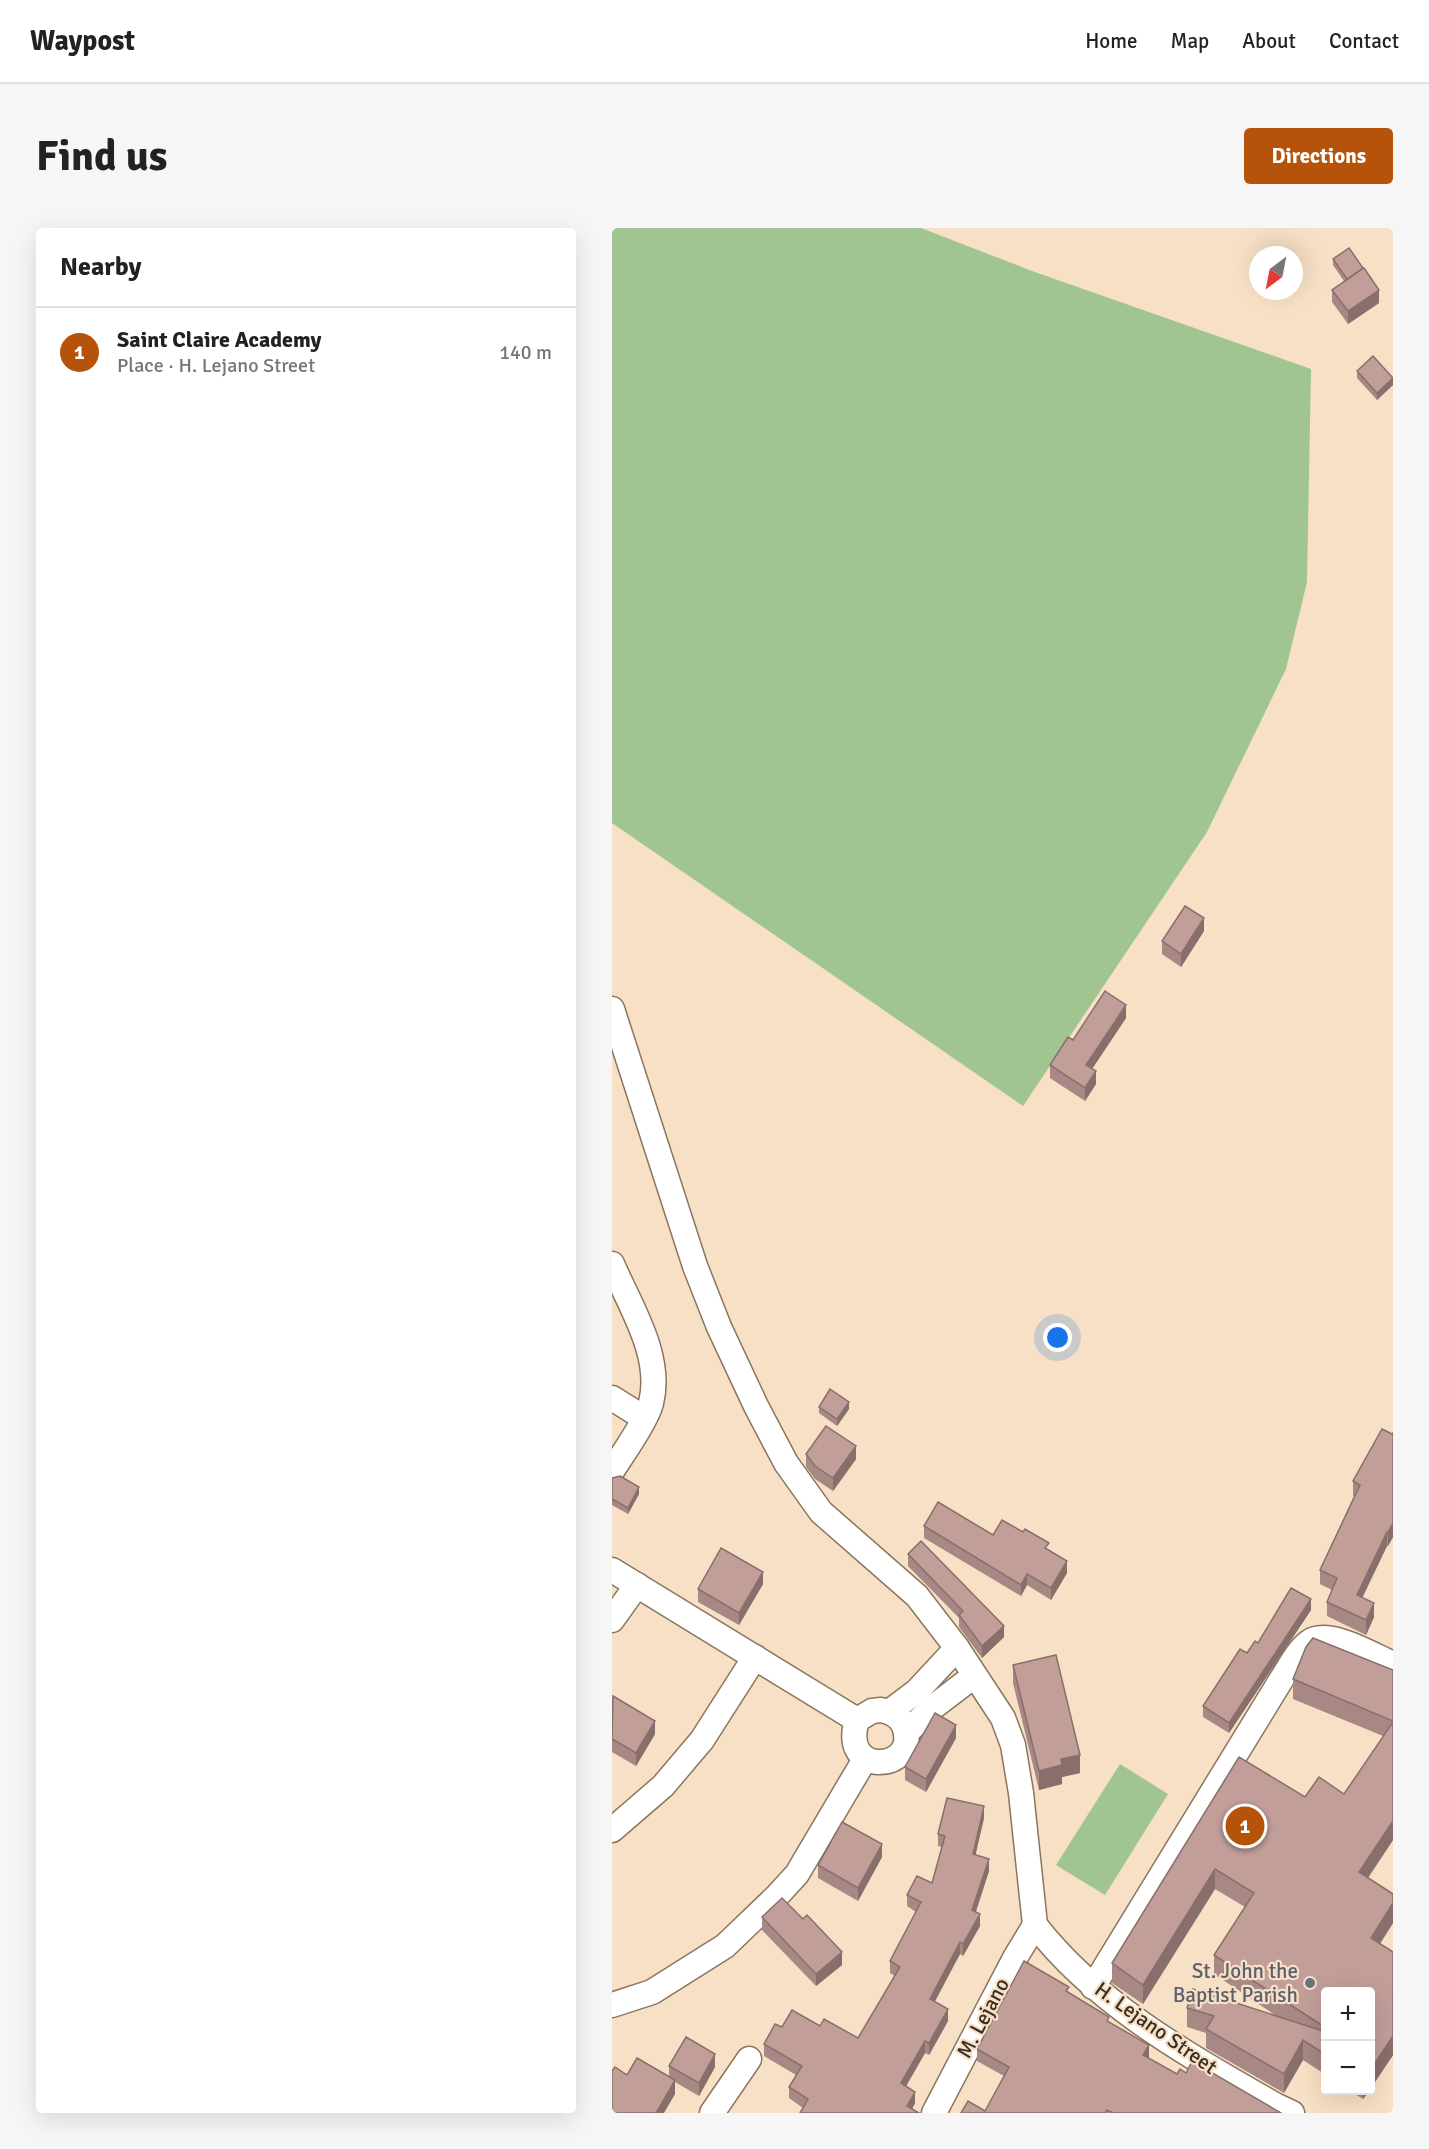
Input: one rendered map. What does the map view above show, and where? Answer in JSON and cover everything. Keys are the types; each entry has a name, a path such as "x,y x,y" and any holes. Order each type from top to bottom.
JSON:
{"street":[{"path":"612,1009 694,1266 719,1328 786,1463 822,1512 917,1596 957,1648 1003,1718 1013,1745 1021,1794 1035,1925"},
{"path":"612,1264 648,1345 654,1380 651,1405 612,1471"},
{"path":"612,1398 644,1418"},
{"path":"612,1570 857,1720"},
{"path":"612,1620 637,1585"},
{"path":"1093,1986 1281,1680 1310,1641 1323,1637 1334,1638 1393,1664"},
{"path":"889,1712 917,1691 957,1648"},
{"path":"612,1830 663,1786 702,1740 755,1657"},
{"path":"906,1733 932,1708 974,1676"},
{"path":"872,1711 889,1712 901,1720 906,1733 907,1742 903,1750 891,1761 882,1763 865,1759 858,1751 854,1741 857,1720 872,1711"},
{"path":"612,2005 652,1992 725,1946 776,1898 797,1874 865,1759"},
{"name":"H. Lejano Street","path":"1035,1925 1055,1951 1093,1986 1171,2044 1279,2110"},
{"name":"M. Lejano","path":"934,2113 1015,1958 1035,1925"},
{"path":"712,2113 749,2059"}],"green space":[{"path":"612,228 921,228 1032,271 1311,369 1307,582 1286,669 1207,832 1023,1106 612,823"},
{"path":"1120,1764 1168,1794 1105,1895 1056,1865"}],"building":[{"path":"1349,248 1363,268 1347,279 1333,259"},
{"path":"1364,268 1379,290 1348,311 1332,290"},
{"path":"1373,356 1393,378 1377,393 1357,371"},
{"path":"1185,906 1204,918 1181,954 1162,941"},
{"path":"1105,991 1126,1005 1086,1065 1096,1071 1085,1088 1050,1065 1068,1037 1073,1040"},
{"path":"830,1389 849,1402 837,1419 819,1407"},
{"path":"826,1426 856,1446 833,1478 815,1466 806,1454"},
{"path":"1382,1429 1393,1433 1393,1523 1357,1595 1374,1603 1366,1620 1327,1602 1337,1578 1320,1570 1360,1485 1353,1481"},
{"path":"620,1476 639,1487 628,1508 612,1499 612,1478"},
{"path":"938,1502 993,1535 1002,1520 1023,1532 1025,1529 1049,1543 1045,1548 1067,1561 1051,1588 1027,1574 1021,1585 924,1526"},
{"path":"921,1541 1004,1626 982,1646 959,1615 963,1611 908,1554"},
{"path":"721,1548 763,1572 739,1613 698,1589"},
{"path":"1291,1588 1311,1599 1229,1723 1203,1706 1240,1649 1247,1653 1255,1641 1258,1643"},
{"path":"1313,1638 1393,1670 1393,1721 1293,1679 1306,1647"},
{"path":"1056,1655 1080,1755 1061,1759 1062,1765 1039,1771 1013,1665"},
{"path":"613,1696 655,1721 636,1753 612,1739"},
{"path":"935,1713 956,1725 926,1779 905,1767"},
{"path":"1393,1722 1393,1821 1359,1872 1393,1894 1393,1903 1371,1938 1393,1952 1393,2036 1375,2063 1375,1987 1321,1987 1321,2025 1214,1955 1254,1893 1215,1869 1143,1985 1112,1963 1239,1757 1305,1797 1319,1777 1344,1794"},
{"path":"947,1798 984,1806 973,1854 989,1859 972,1910 980,1914 963,1944 960,1942 930,1999 948,2009 929,2043 925,2041 901,2083 915,2092 907,2106 919,2113 800,2113 808,2099 789,2087 802,2066 764,2044 775,2024 782,2027 792,2010 820,2026 824,2019 858,2038 900,1967 890,1961 921,1902 907,1895 917,1876 932,1883 945,1836 938,1834"},
{"path":"842,1822 882,1844 858,1888 818,1865"},
{"path":"782,1898 803,1919 807,1915 842,1952 816,1974 762,1917"},
{"path":"1024,1961 1069,1987 1066,1991 1109,2017 1107,2021 1149,2045 1143,2055 1177,2074 1180,2069 1186,2073 1192,2061 1281,2113 1113,2113 1107,2110 1105,2113 961,2113 968,2101 985,2111 1009,2067 977,2049"},
{"path":"1193,1989 1321,2030 1321,2052 1303,2040 1284,2074 1206,2029 1214,2016 1187,2008"},
{"path":"686,2037 715,2054 699,2083 669,2066"},
{"path":"637,2058 675,2080 656,2113 612,2113 612,2071 615,2067 627,2075"}],"place":[{"name":"Saint Claire Academy","path":"1245,1826"},
{"name":"St. John the Baptist Parish","path":"1310,1983"}]}
